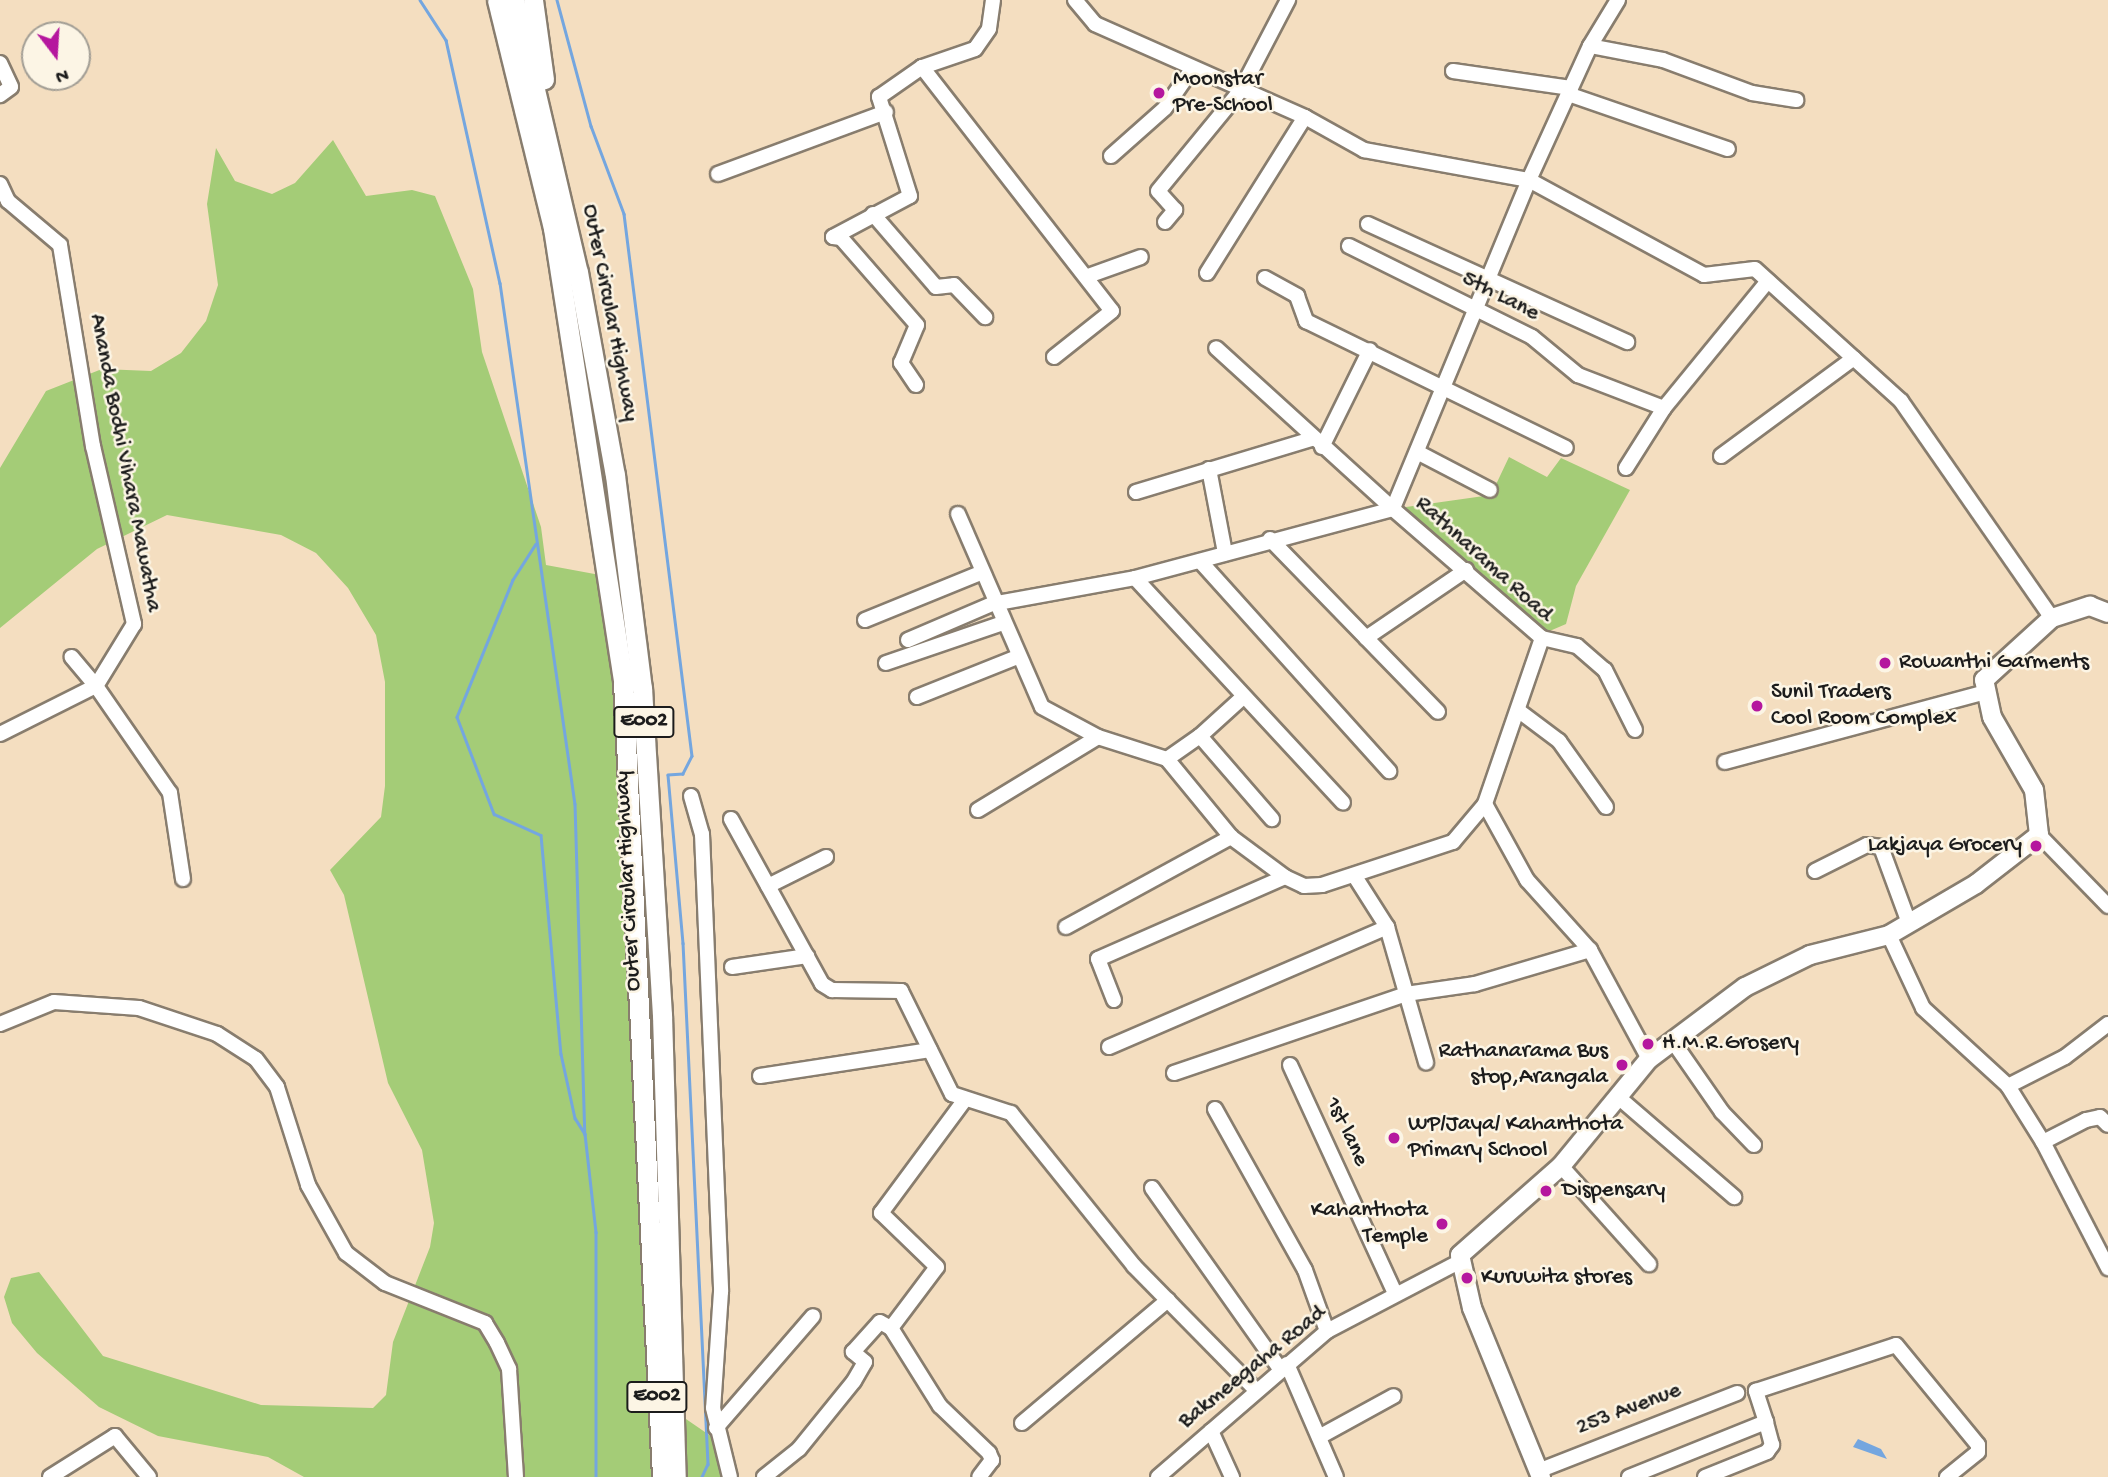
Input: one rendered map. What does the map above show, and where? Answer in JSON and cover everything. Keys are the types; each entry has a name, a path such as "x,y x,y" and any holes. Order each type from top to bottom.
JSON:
{"highway":[{"path":"482,0 519,81"},
{"name":"Outer Circular Highway","path":"497,0 553,228 623,682 668,1456 676,1477"},
{"name":"Outer Circular Highway","path":"514,0 559,186 615,475 642,688 662,1015 668,1456 662,1477"},
{"path":"533,0 559,186"}],"main road":[{"path":"1539,1474 1457,1263 1560,1166 1649,1059 1672,1040 1745,987 1810,955 1889,935 1976,884 2039,835 2034,790 1983,693 1996,664 2052,618 2090,606 2108,613"}],"street":[{"path":"916,385 901,363 917,325 841,238 833,237 910,197 880,97 922,67 975,49 989,29 993,0"},
{"path":"1075,0 1095,24 1190,72 1305,117 1364,150 1529,180 1704,275 1755,269 1901,401 2052,618"},
{"path":"1165,222 1175,210 1158,191 1241,90 1288,0"},
{"name":"Rathnarama Road","path":"1485,804 1542,638 1393,509 1492,279 1529,180 1590,46 1618,0"},
{"path":"1590,46 1663,60 1752,93 1796,100"},
{"path":"0,63 11,87 0,95"},
{"path":"922,67 1088,276 1112,311 1054,356"},
{"path":"1453,71 1570,91 1728,149"},
{"path":"1111,156 1165,108 1190,72"},
{"path":"718,174 886,112"},
{"path":"1207,273 1305,117"},
{"name":"Ananda Bodhi Vihara Mawatha","path":"0,184 8,201 60,245 93,446 134,624 96,686"},
{"path":"873,215 936,288 954,285 985,317"},
{"path":"1368,224 1627,342"},
{"name":"5th Lane","path":"1349,246 1479,308 1532,337 1559,365 1664,408"},
{"path":"1088,276 1141,257"},
{"path":"1265,278 1297,296 1306,321 1446,385 1566,448"},
{"path":"1626,468 1664,408 1768,281"},
{"path":"1216,348 1316,443 1393,509"},
{"path":"1136,492 1209,468 1316,443 1370,350"},
{"path":"1721,456 1854,358"},
{"path":"1418,452 1490,490"},
{"path":"1209,468 1225,553"},
{"path":"908,640 992,604 1135,578 1270,539 1393,509"},
{"path":"958,514 992,604 1042,707 1098,737 1167,760 1231,837 1285,877 1304,886 1354,875 1452,842 1485,804 1527,880 1590,950 1649,1059"},
{"path":"1270,539 1438,712"},
{"path":"1200,561 1389,771"},
{"path":"1366,638 1466,570"},
{"path":"865,620 981,573"},
{"path":"1135,578 1343,803"},
{"path":"886,663 1003,623"},
{"path":"1542,638 1577,646 1605,670 1635,730"},
{"path":"72,657 96,686 170,793 183,879"},
{"path":"917,697 1017,657"},
{"path":"0,734 96,686"},
{"path":"1725,762 1983,693"},
{"path":"1167,760 1200,736 1243,697"},
{"path":"1519,711 1559,741 1606,807"},
{"path":"1200,736 1272,819"},
{"path":"978,810 1098,737"},
{"path":"691,796 702,834 715,1131 721,1292 716,1427 730,1477"},
{"path":"731,819 807,957 832,990 901,991 951,1094 964,1101 1011,1113 1168,1300 1255,1389"},
{"path":"2039,835 2108,906"},
{"path":"1066,927 1231,837"},
{"path":"1815,871 1867,845 1881,847 1909,923"},
{"path":"768,887 826,857"},
{"path":"1354,875 1387,927 1426,1062"},
{"path":"1114,1000 1098,959 1285,877"},
{"path":"1109,1047 1387,927"},
{"path":"1889,935 1923,1008 2008,1086 2043,1142 2108,1268"},
{"path":"1174,1073 1406,993 1475,985 1590,950"},
{"path":"732,967 807,957"},
{"path":"0,1024 54,1002 139,1008 217,1034 256,1059 277,1087 308,1185 346,1253 385,1283 485,1323 509,1369 516,1477"},
{"path":"2008,1086 2065,1057 2108,1024"},
{"path":"1672,1040 1722,1112 1754,1145"},
{"path":"760,1076 930,1049"},
{"name":"1st lane","path":"1290,1065 1395,1293"},
{"path":"1617,1096 1734,1197"},
{"path":"891,1328 937,1267 881,1213 964,1101"},
{"path":"1215,1109 1305,1270 1327,1331"},
{"path":"2043,1142 2086,1120 2100,1117 2108,1125"},
{"path":"1560,1166 1649,1264"},
{"path":"1152,1188 1284,1366 1336,1477"},
{"name":"Bakmeegaha Road","path":"1158,1477 1255,1389 1327,1331 1395,1293 1457,1263"},
{"path":"1022,1423 1168,1300"},
{"path":"716,1427 813,1316"},
{"path":"764,1477 799,1449 854,1381 864,1362 853,1352 869,1329 880,1322 891,1328 940,1406 989,1453 992,1460 979,1477"},
{"path":"1705,1477 1767,1452 1772,1445 1756,1391 1896,1345 1978,1445 1978,1452 1947,1477"},
{"name":"253 Avenue","path":"1539,1474 1737,1393"},
{"path":"1319,1437 1394,1396"},
{"path":"1629,1477 1743,1434 1766,1422"},
{"path":"1211,1431 1232,1477"},
{"path":"52,1477 115,1436 149,1477"}],"green space":[{"path":"333,140 366,196 412,190 435,196 473,289 482,352 541,527 546,565 600,575 617,723 651,1395 718,1441 730,1477 304,1477 268,1457 158,1436 99,1407 37,1353 12,1323 4,1297 11,1278 39,1272 103,1356 261,1405 373,1408 386,1395 393,1342 430,1247 434,1223 422,1150 388,1083 344,895 330,870 381,817 385,786 385,682 376,635 348,588 316,553 281,535 167,515 97,549 0,628 0,468 46,391 102,369 151,371 181,353 206,321 218,285 207,204 216,148 235,181 272,194 295,183"},
{"path":"1509,457 1547,477 1561,458 1630,490 1576,586 1566,624 1545,633 1399,508 1491,495"}],"water":[{"path":"1858,1439 1881,1449 1887,1459 1853,1447"}],"waterway":[{"path":"420,0 446,40 500,283 575,804 585,1134 596,1232 596,1477"},
{"path":"557,0 591,126 624,214 692,756 683,774 668,775 683,943 708,1464 702,1477"},
{"path":"536,544 513,580 457,717 494,814 541,835 561,1054 575,1118 585,1134"}],"place":[{"name":"Moonstar Pre-School","path":"1159,93"},
{"name":"Rowanthi Garments","path":"1885,663"},
{"name":"Sunil Traders Cool Room Complex","path":"1757,706"},
{"name":"Lakjaya Grocery","path":"2036,846"},
{"name":"H.M.R.Grosery","path":"1648,1044"},
{"name":"Rathanarama Bus stop,Arangala","path":"1622,1065"},
{"name":"WP/Jaya/ Kahanthota Primary School","path":"1394,1138"},
{"name":"Dispensary","path":"1546,1191"},
{"name":"Kahanthota Temple","path":"1442,1224"},
{"name":"Kuruwita stores","path":"1467,1278"}]}
